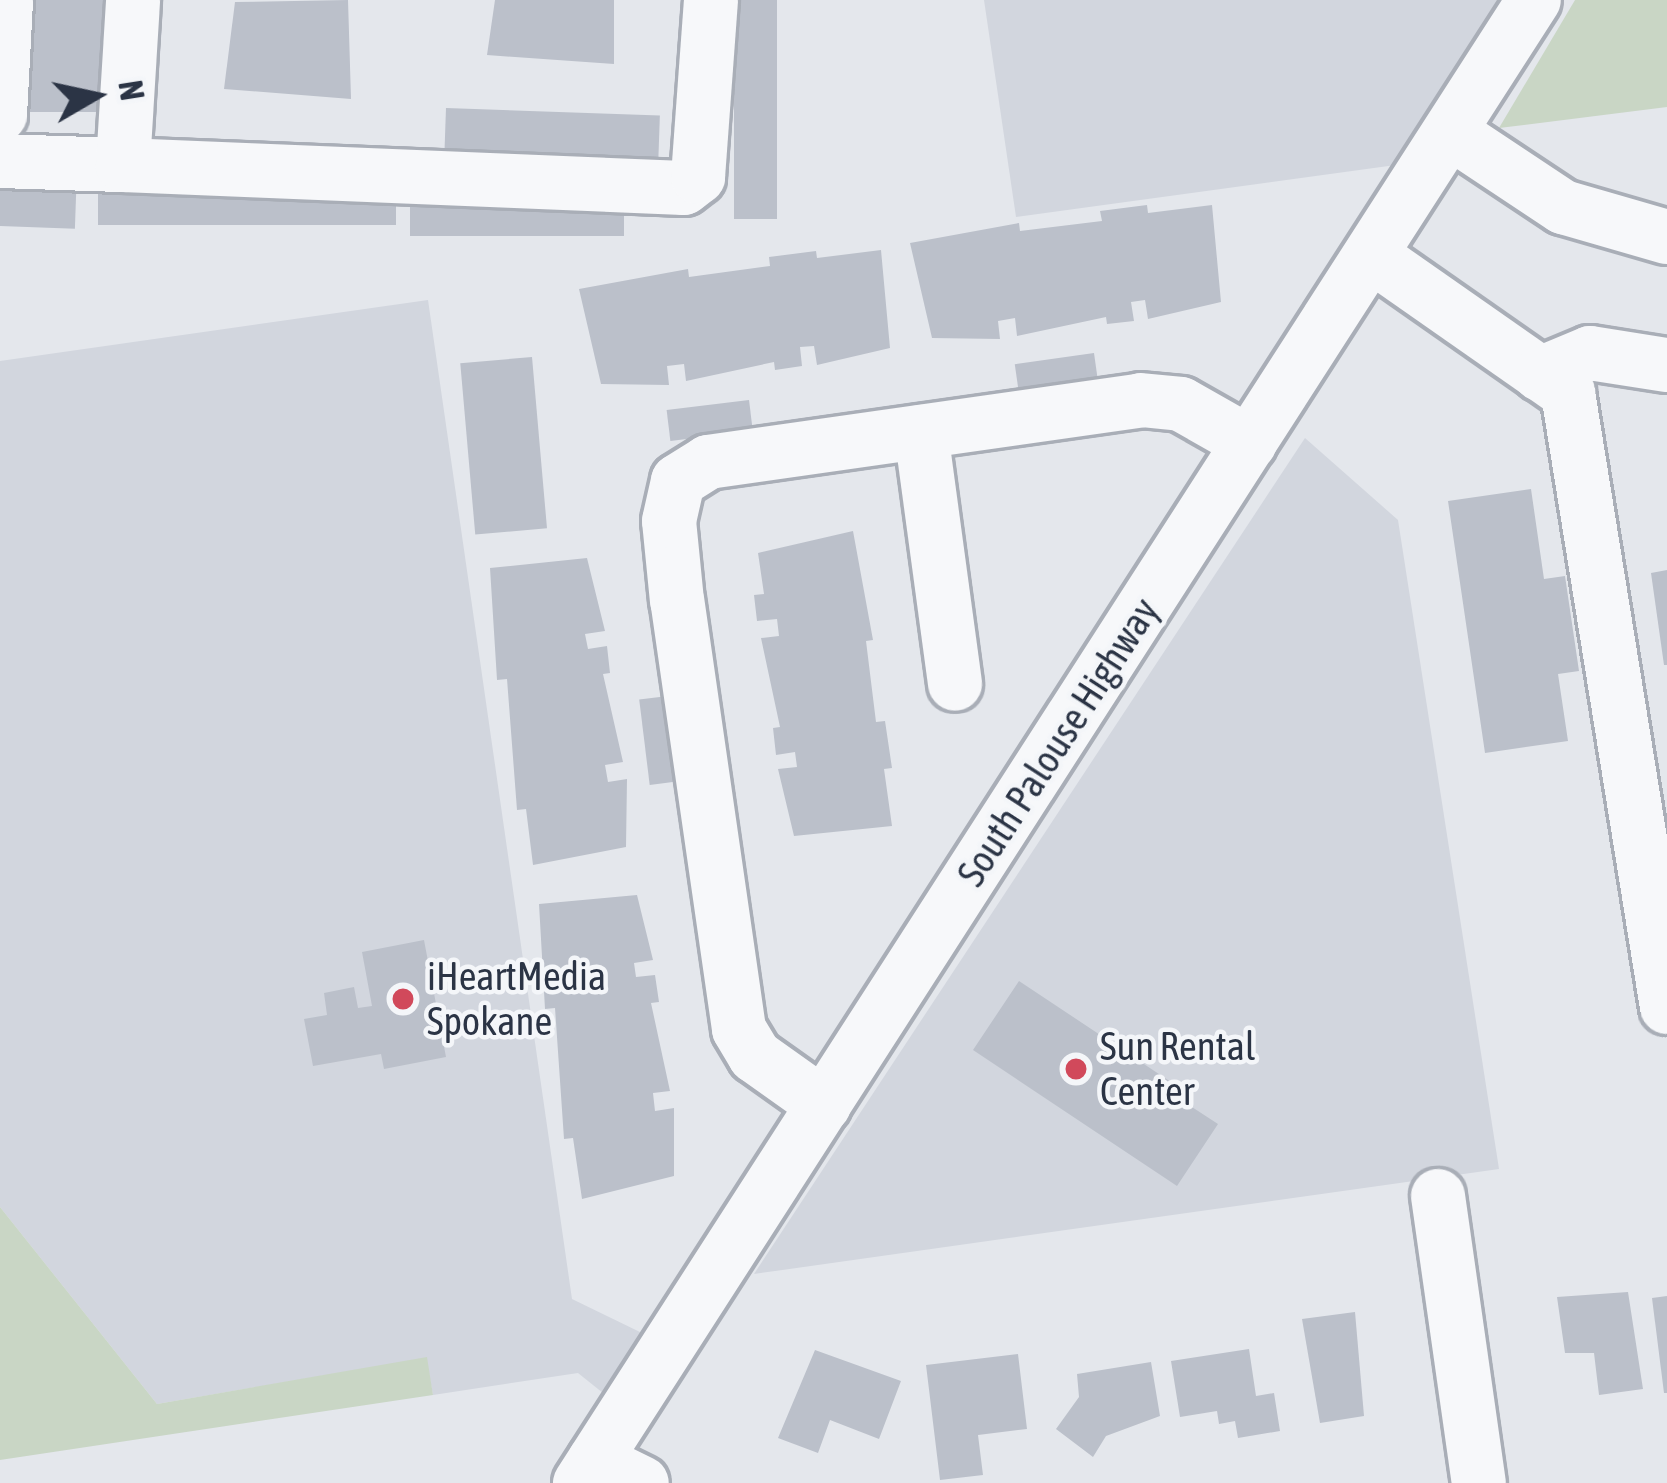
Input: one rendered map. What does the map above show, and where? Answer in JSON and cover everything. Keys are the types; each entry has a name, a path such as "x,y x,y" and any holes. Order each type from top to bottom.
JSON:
{"street":[{"path":"0,115 6,0"},
{"path":"123,165 134,0"},
{"path":"0,161 684,188 698,177 711,0"},
{"name":"South Palouse Highway","path":"606,1475 824,1105 1534,0"},
{"path":"1450,132 1562,207 1667,237"},
{"path":"1371,255 1568,393 1667,1007"},
{"path":"1540,374 1590,353 1666,371"},
{"path":"824,1105 754,1056 740,1029 669,521 678,481 708,462 1141,400 1181,404 1250,443"},
{"path":"921,432 955,684"},
{"path":"1438,1196 1479,1483"}],"shaded area":[{"path":"984,0 1504,0 1403,164 1016,217"},
{"path":"428,300 572,1299 642,1333 603,1393 578,1373 433,1395 426,1358 157,1404 0,1207 0,361"},
{"path":"1305,438 1398,520 1499,1169 754,1274"}],"green space":[{"path":"1575,0 1667,0 1667,107 1499,128"},
{"path":"0,1207 157,1404 427,1357 433,1395 0,1460"}],"building":[{"path":"27,0 110,0 110,112 27,112"},
{"path":"348,0 351,99 224,89 235,2"},
{"path":"495,0 614,0 614,64 487,55"},
{"path":"734,0 777,0 777,219 734,219"},
{"path":"446,108 660,115 658,161 444,154"},
{"path":"0,167 77,170 75,229 0,226"},
{"path":"98,182 396,182 396,225 98,225"},
{"path":"410,194 624,194 624,236 410,236"},
{"path":"1147,205 1148,213 1212,205 1221,302 1148,319 1145,300 1131,302 1134,321 1107,324 1106,317 1017,336 1015,318 998,321 1000,339 932,338 910,243 1019,223 1020,231 1102,221 1100,211"},
{"path":"881,250 890,348 817,365 814,346 800,347 802,366 775,370 774,362 686,381 684,364 667,366 669,385 601,384 579,289 688,269 689,277 770,266 769,257 816,251 817,258"},
{"path":"1094,353 1098,383 1019,394 1015,364"},
{"path":"532,357 547,528 475,535 460,363"},
{"path":"749,400 753,431 670,441 667,410"},
{"path":"1531,489 1544,579 1565,576 1579,671 1558,674 1568,741 1485,753 1448,501"},
{"path":"853,531 873,640 866,641 876,722 885,721 892,768 884,769 892,826 794,836 778,769 797,767 795,752 776,755 773,728 780,727 761,638 779,636 777,619 757,621 754,595 764,594 758,553"},
{"path":"587,558 605,631 585,634 588,649 607,646 610,673 603,674 623,762 605,765 608,782 627,779 626,847 533,865 526,809 517,810 507,679 497,680 490,568"},
{"path":"1667,570 1667,665 1664,665 1651,573"},
{"path":"668,696 678,781 650,785 639,700"},
{"path":"637,895 653,960 634,963 636,977 655,975 659,1002 651,1003 670,1091 653,1093 655,1111 674,1108 674,1176 582,1199 573,1138 564,1139 555,1008 545,1009 539,904"},
{"name":"iHeartMedia Spokane","path":"424,940 446,1057 384,1069 381,1054 313,1066 304,1019 327,1015 324,993 354,987 358,1008 372,1006 362,952"},
{"name":"Sun Rental Center","path":"1019,981 1180,1088 1175,1096 1218,1124 1177,1186 973,1050"},
{"path":"1628,1292 1643,1389 1599,1395 1594,1353 1565,1353 1557,1297"},
{"path":"1667,1296 1667,1393 1664,1393 1652,1298"},
{"path":"1355,1312 1364,1416 1320,1423 1302,1319"},
{"path":"1249,1349 1256,1396 1274,1393 1280,1431 1238,1438 1235,1421 1219,1424 1217,1411 1180,1417 1171,1361"},
{"path":"815,1350 901,1381 879,1439 830,1420 818,1453 778,1438"},
{"path":"1018,1354 1027,1429 978,1435 983,1475 940,1480 926,1365"},
{"path":"1151,1362 1160,1416 1106,1436 1093,1457 1056,1429 1079,1397 1077,1374"}],"place":[{"name":"iHeartMedia Spokane","path":"403,999"},
{"name":"Sun Rental Center","path":"1076,1069"}]}
